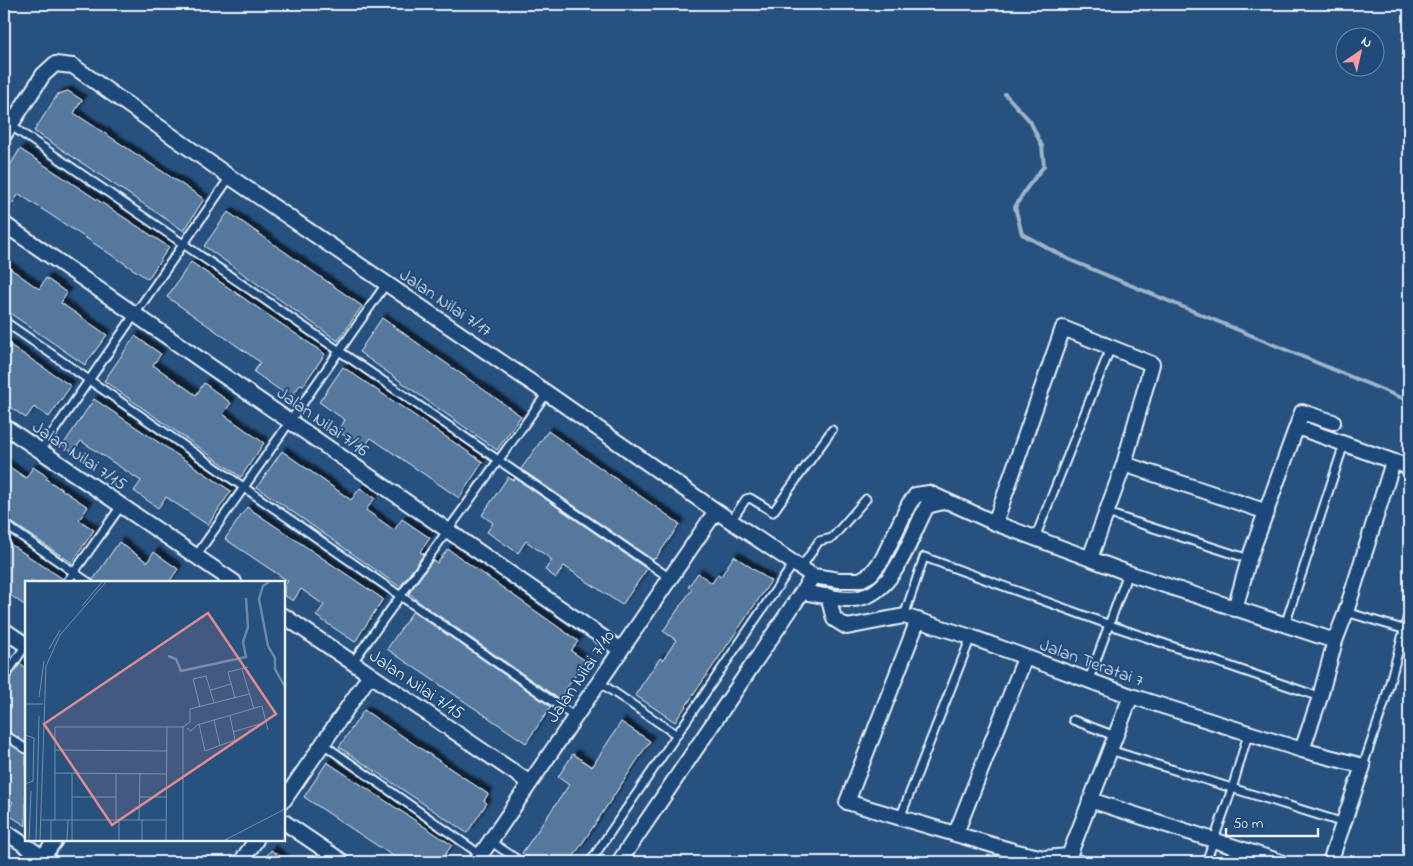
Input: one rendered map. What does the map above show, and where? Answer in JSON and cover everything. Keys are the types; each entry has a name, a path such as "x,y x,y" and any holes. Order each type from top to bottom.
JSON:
{"street":[{"name":"Jalan Nilai 7/17","path":"7,130 43,75 55,64 73,66 230,177 813,576"},
{"name":"Jalan Nilai 7/16","path":"4,224 621,650"},
{"path":"995,523 1063,328 1152,364 1124,464 1090,558"},
{"path":"1236,609 1249,559 1302,412 1333,422"},
{"name":"Jalan Nilai 7/15","path":"4,426 196,556 230,581"},
{"path":"1297,428 1409,467"},
{"path":"1302,750 1392,462"},
{"path":"1124,464 1266,512"},
{"path":"619,862 813,576 839,580 860,580 871,574 882,560 909,504 916,495 929,493 995,523 1128,572 1335,641"},
{"path":"802,592 847,600 860,599 882,587 892,577 927,506 947,501"},
{"name":"Jalan Nilai 7/10","path":"478,859 716,511"},
{"name":"Jalan Teratai 7","path":"828,596 834,619 847,627 904,616 971,637 1088,682 1248,734 1363,766"},
{"name":"Jalan Nilai 7/15","path":"285,617 530,783"},
{"path":"918,620 847,802 1044,858 1068,856 1131,696"},
{"path":"4,630 25,644"},
{"path":"956,833 1025,658"},
{"path":"285,799 370,675"},
{"path":"1330,862 1363,766"},
{"path":"1090,800 1281,862"},
{"path":"285,823 343,862"},
{"path":"4,831 46,860 55,841"},
{"path":"241,862 255,841"}],"lane":[{"path":"7,130 184,244 670,578"},
{"path":"40,451 230,177"},
{"path":"196,556 386,284"},
{"path":"4,321 575,717"},
{"path":"1035,538 1111,347"},
{"path":"352,663 547,393"},
{"path":"731,521 746,499 750,498 773,512 832,430"},
{"path":"1285,625 1344,444"},
{"path":"590,862 677,735 798,565 820,541 832,538 866,499"},
{"path":"68,581 121,506"},
{"path":"1107,512 1249,559"},
{"path":"4,524 87,581"},
{"path":"904,616 924,558 1110,625 1320,697"},
{"path":"1088,682 1128,572"},
{"path":"1346,612 1403,629"},
{"path":"1363,766 1384,704 1409,612"},
{"path":"900,818 971,637"},
{"path":"4,678 25,646"},
{"path":"599,682 677,735"},
{"path":"1073,720 1115,736"},
{"path":"4,734 25,748"},
{"path":"1206,862 1232,789 1248,734"},
{"path":"323,744 478,859"},
{"path":"1110,750 1344,823"},
{"path":"490,842 521,862"},
{"path":"1068,856 1088,862"}],"building":[{"path":"68,91 82,100 74,113 204,199 184,231 34,131 58,94"},
{"path":"20,149 169,247 148,279 19,194 12,204 4,199 4,175"},
{"path":"228,212 362,306 338,341 204,246"},
{"path":"191,262 325,354 303,386 300,385 291,398 254,372 260,362 167,297"},
{"path":"4,264 39,289 46,278 67,293 61,303 107,335 85,365 4,309"},
{"path":"382,318 521,416 497,450 359,352"},
{"path":"135,336 161,354 153,365 196,395 204,383 231,403 223,414 264,443 241,477 104,381"},
{"path":"4,341 71,386 49,417 34,407 26,418 4,403 4,397 7,392 4,389"},
{"path":"343,367 483,462 459,498 371,438 363,449 338,431 345,420 319,402"},
{"path":"94,399 231,491 208,525 166,497 158,508 134,491 141,481 81,441 73,452 63,445"},
{"path":"548,431 680,524 655,559 653,560 521,469"},
{"path":"282,451 351,500 360,488 375,498 366,510 394,530 402,519 430,538 420,552 424,554 400,587 257,487"},
{"path":"4,463 26,478 33,467 48,477 46,479 88,507 79,520 94,530 72,563 4,517"},
{"path":"508,477 513,480 515,478 647,569 622,605 564,566 556,578 545,570 552,560 526,541 518,553 487,532 493,523 482,515"},
{"path":"247,507 383,599 355,642 316,616 324,605 301,589 293,601 285,596 285,586 288,581 225,539"},
{"path":"4,540 63,579 62,581 25,581 25,605 4,591"},
{"path":"119,542 147,562 154,552 178,569 170,581 93,580"},
{"path":"448,549 578,641 571,651 586,661 559,699 419,602 409,593 433,560 437,563"},
{"path":"734,556 771,581 675,722 635,695 660,658 663,660 676,640 663,631 692,589 688,587 698,573 712,583 718,574 721,576"},
{"path":"413,611 551,707 526,743 387,649"},
{"path":"20,664 25,667 25,742 4,729 4,688"},
{"path":"364,710 488,794 484,801 487,803 467,833 339,747"},
{"path":"621,722 650,741 570,862 535,862 522,853 569,785 558,777 573,754 592,767"},
{"path":"4,740 25,753 25,825 6,813 13,802 4,795"},
{"path":"327,762 452,845 440,862 402,862 304,797"},
{"path":"271,850 288,862 262,862"}],"waterway":[{"path":"1005,94 1030,121 1042,146 1044,166 1015,207 1022,234 1070,260 1409,401"}]}
